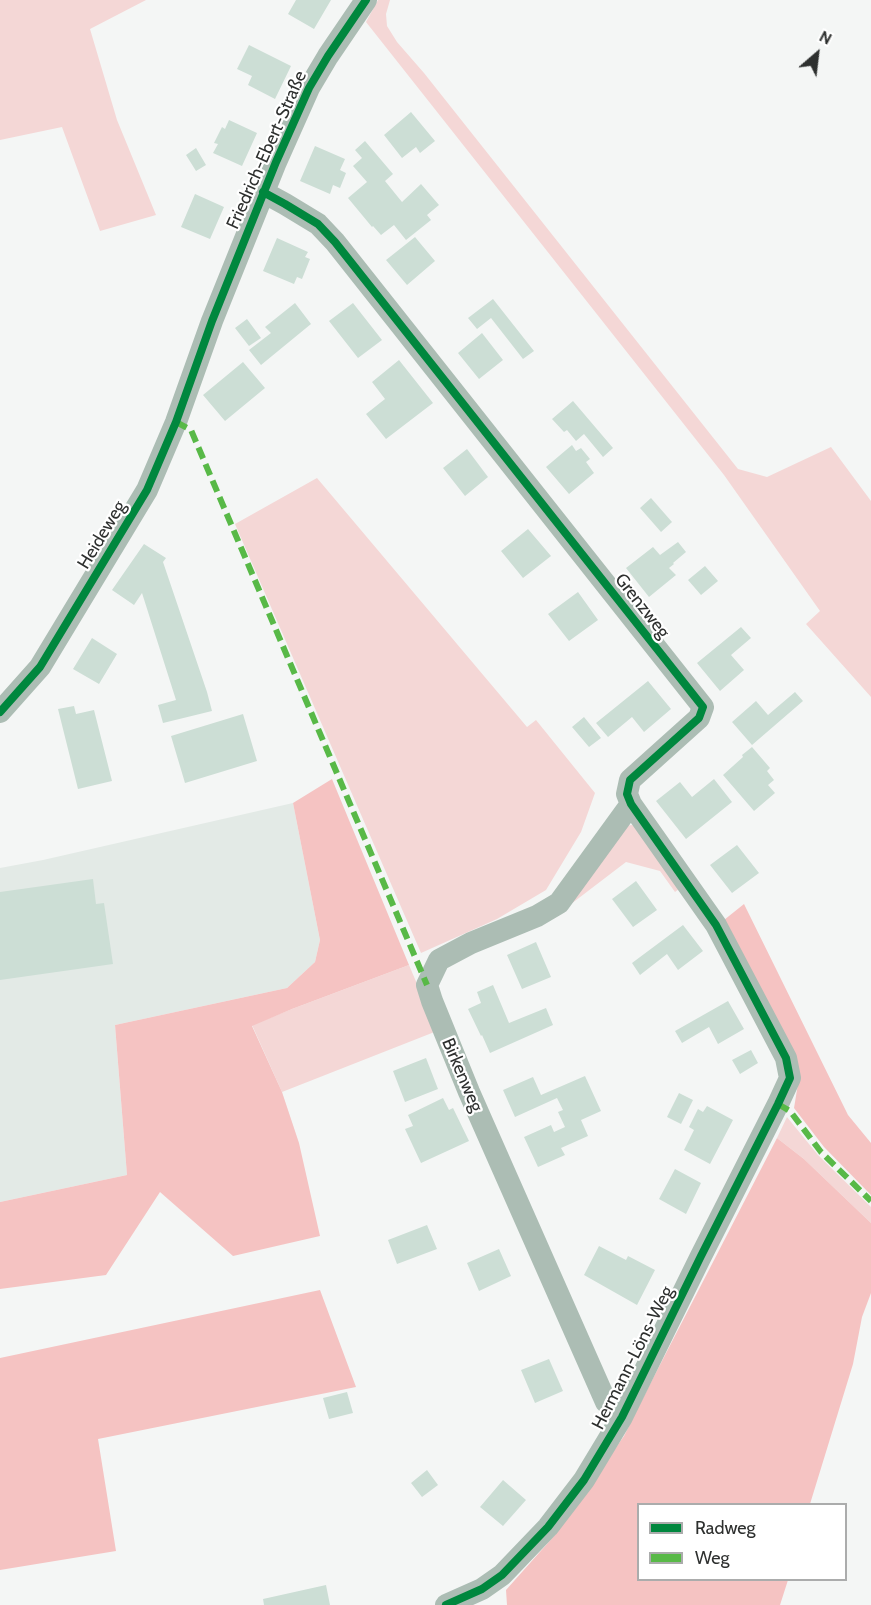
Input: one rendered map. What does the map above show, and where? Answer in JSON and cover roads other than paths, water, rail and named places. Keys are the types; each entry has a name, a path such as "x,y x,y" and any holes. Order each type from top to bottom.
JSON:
{"street":[{"name":"Friedrich-Ebert-Straße","path":"199,356 262,192 309,88 366,0"},
{"name":"Grenzweg","path":"262,192 318,224 335,242 703,707 699,718 630,780 627,794 631,804"},
{"name":"Heideweg","path":"0,712 40,667 147,490 176,422 199,356"},
{"name":"Hermann-Löns-Weg","path":"446,1605 486,1597 502,1575 548,1527 584,1480 622,1417 790,1078 786,1058 716,925 631,804"},
{"name":"Birkenweg","path":"622,1417 606,1402 469,1092 427,985 439,960 471,943 537,916 559,903 631,804"}]}
